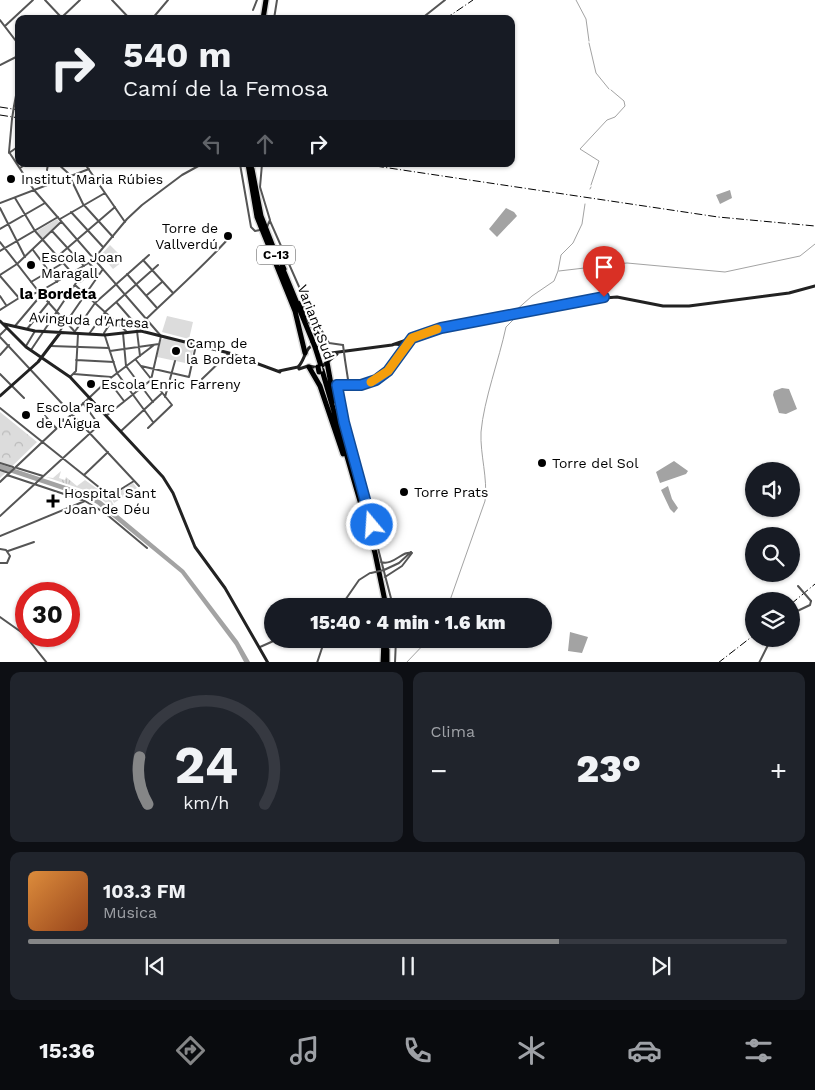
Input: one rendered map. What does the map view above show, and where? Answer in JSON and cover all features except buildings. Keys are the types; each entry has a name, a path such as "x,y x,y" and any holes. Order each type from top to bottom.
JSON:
{"highway":[{"path":"264,15 266,0"},
{"name":"C-13","path":"250,167 257,217 280,272"},
{"name":"Variant Sud","path":"251,167 258,207 312,345 351,469 378,565 383,598"},
{"path":"269,238 326,350"},
{"path":"280,272 298,319 305,356"},
{"name":"Variant Sud","path":"280,272 312,345"},
{"path":"328,361 351,469"},
{"path":"309,367 320,386 343,454"},
{"name":"Variant Sud","path":"320,369 343,454"},
{"name":"C-13","path":"343,454 376,568 382,598"},
{"path":"386,648 386,662"},
{"path":"386,662 387,648"}],"main road":[{"path":"289,372 298,367 314,345 340,353 395,344 441,328 604,297 617,297 663,306 696,306 789,292 815,286"},
{"path":"2,323 26,347 70,377 121,431 170,488 195,548 226,591 268,662"},
{"name":"Avinguda d'Artesa","path":"2,323 35,331 105,335 125,333 138,329 155,332 161,336 230,354 279,371 289,372"},
{"path":"0,396 42,358 60,332"},
{"path":"404,350 405,342"},
{"path":"326,350 328,361"},
{"path":"289,372 309,367 319,369 340,353"},
{"path":"305,356 309,367"},
{"path":"279,371 298,367"}],"street":[{"path":"17,15 33,0"},
{"path":"45,0 58,15"},
{"path":"64,15 80,0"},
{"path":"112,0 126,15"},
{"path":"155,15 168,0"},
{"path":"253,10 257,0"},
{"path":"274,15 276,0"},
{"path":"426,15 445,0"},
{"path":"5,26 15,17"},
{"path":"0,20 15,40"},
{"path":"0,65 15,58"},
{"path":"15,101 9,153 15,162"},
{"path":"9,153 15,149"},
{"path":"61,167 70,177 83,204 112,237"},
{"path":"15,326 41,293 94,259 125,222 161,191 197,167"},
{"path":"241,167 252,228 255,231 260,230"},
{"path":"262,167 260,184 270,221 308,307 329,343 343,345 349,386"},
{"path":"19,168 34,190 125,294 155,332"},
{"path":"0,204 89,169 125,222"},
{"path":"0,251 59,220 105,192"},
{"path":"15,198 35,231 79,280"},
{"path":"0,229 45,203"},
{"path":"57,256 115,207"},
{"path":"0,208 25,257"},
{"path":"72,212 104,248"},
{"path":"19,298 0,276 43,241 59,220"},
{"path":"267,227 270,221"},
{"path":"52,231 84,266"},
{"path":"138,329 228,239"},
{"path":"0,242 41,293 77,332"},
{"path":"33,250 58,282"},
{"path":"74,374 77,332 95,303 149,255"},
{"path":"143,260 172,293"},
{"path":"32,282 63,263"},
{"path":"89,263 99,275"},
{"path":"89,334 105,312 158,265"},
{"path":"60,332 103,269"},
{"path":"31,350 75,285 94,270"},
{"path":"127,274 158,308"},
{"path":"78,286 79,280"},
{"path":"146,296 162,282"},
{"path":"75,285 113,319 125,333 126,366 153,402"},
{"path":"0,310 19,298 41,293"},
{"path":"0,296 6,305"},
{"path":"27,329 50,302"},
{"path":"116,302 138,329 140,356"},
{"path":"113,319 105,330 105,335 117,373 154,422"},
{"path":"6,328 0,336 139,486"},
{"path":"26,347 35,331"},
{"path":"106,416 151,380 161,336"},
{"path":"50,346 125,349 159,344"},
{"path":"0,355 9,345"},
{"path":"0,482 111,377 154,345"},
{"path":"140,366 188,377 196,345"},
{"path":"391,598 336,390 337,385 365,384 382,376 404,350"},
{"path":"202,379 230,354"},
{"path":"136,359 161,394 172,405 148,428"},
{"path":"76,360 114,362"},
{"path":"165,397 175,361"},
{"path":"0,374 24,398"},
{"path":"70,377 74,374 111,377"},
{"path":"108,380 124,401"},
{"path":"121,431 161,394"},
{"path":"0,516 99,425 83,403"},
{"path":"0,408 110,496 134,481"},
{"path":"46,416 56,428"},
{"path":"83,475 108,452"},
{"path":"0,463 43,476"},
{"path":"0,470 34,484 86,501 147,548"},
{"path":"76,498 78,504"},
{"path":"0,536 86,501"},
{"path":"0,549 8,552 34,542"},
{"path":"381,562 391,562 411,551"},
{"path":"347,598 359,580 371,573 384,570 399,563 411,551"},
{"path":"385,577 402,566 411,556 411,551"},
{"path":"0,563 8,561 8,552"},
{"path":"797,585 812,601 810,605 800,610"},
{"path":"0,617 24,634 47,662"},
{"path":"258,648 264,645"},
{"path":"759,662 767,647"},
{"path":"317,662 322,648"},
{"path":"395,662 396,648"}],"green space":[{"path":"57,219 60,223 43,239 37,231"},
{"path":"110,245 120,255 118,257 122,262 113,269 101,255"},
{"path":"167,316 193,322 189,339 162,332"},
{"name":"Camp de la Bordeta","path":"165,338 194,346 190,364 157,357 161,340"},
{"path":"0,412 37,442 0,478"},
{"path":"61,471 59,478 65,480 66,477 77,486 85,480 110,498 117,511 93,493 46,477 53,478"},
{"path":"133,483 137,488 114,503 111,497"}],"shaded area":[{"path":"730,190 732,198 720,204 716,195"},
{"path":"506,208 517,216 497,237 489,229"},
{"path":"782,388 789,389 797,409 786,414 779,413 773,395 774,391"},
{"path":"674,461 688,471 686,474 660,483 656,472"},
{"path":"0,464 87,493 100,500 184,570 238,641 250,662 244,662 235,645 181,573 97,504 84,497 0,469"},
{"path":"668,486 672,499 678,508 674,513 670,509 661,490"},
{"path":"570,632 588,637 582,653 568,651"}],"waterway":[{"path":"576,0 586,19 589,41"},
{"path":"589,43 596,73 609,89"},
{"path":"591,185 599,161 580,149 607,120 615,117 625,106 624,101 611,90"},
{"path":"514,312 532,296 554,281 561,255 573,243 582,224 585,204"},
{"path":"559,271 627,263 725,272 800,256 815,244"},
{"path":"451,598 485,501 486,484 481,441 483,419 506,327 514,319 514,316"},
{"path":"407,662 420,648"}],"railway":[{"path":"451,15 473,0"},
{"path":"0,107 15,109"},
{"path":"0,115 15,117"},
{"path":"382,167 718,217 815,226"},
{"path":"800,596 815,584"},
{"path":"719,662 745,642"}],"slow traffic":[{"path":"371,382 388,371 412,338 437,329"}],"place":[{"name":"Institut Maria Rúbies","path":"11,179"},
{"name":"Torre de Vallverdú","path":"228,236"},
{"name":"Escola Joan Maragall","path":"31,265"},
{"name":"Camp de la Bordeta","path":"176,351"},
{"name":"Escola Enric Farreny","path":"91,384"},
{"name":"Escola Parc de l'Aigua","path":"26,415"},
{"name":"Torre del Sol","path":"542,463"},
{"name":"Torre Prats","path":"404,492"},
{"name":"Hospital Sant Joan de Déu","path":"53,501"}],"district":[{"name":"la Bordeta","path":"58,294"}],"route":[{"path":"372,525 364,502 336,390 338,384 361,385 376,380 388,371 412,338 441,328 518,314 559,304 604,297"}]}
